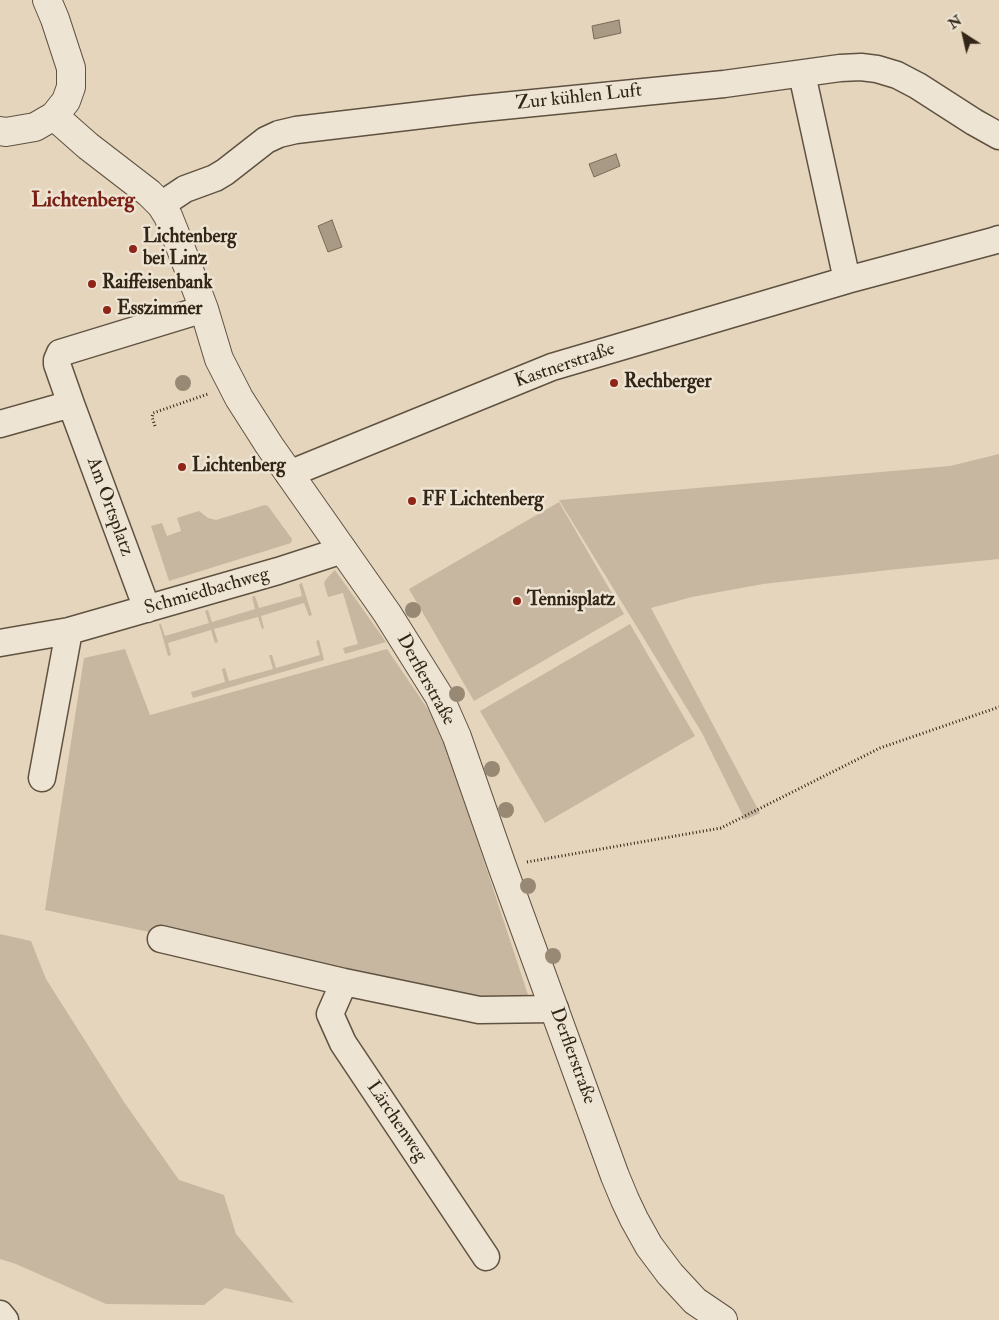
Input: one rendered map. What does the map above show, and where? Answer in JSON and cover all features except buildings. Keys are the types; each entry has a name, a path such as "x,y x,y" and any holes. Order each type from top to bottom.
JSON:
{"street":[{"path":"0,131 6,132 35,127 54,116 66,101 71,87 71,68 47,0"},
{"name":"Zur kühlen Luft","path":"161,205 185,189 220,175 266,140 279,134 296,130 473,109 704,86 840,68 861,67 877,69 897,75 999,136"},
{"path":"802,74 848,280"},
{"name":"Derflerstraße","path":"54,116 88,146 149,192 161,205 168,216 204,309 219,359 238,398 387,614 439,696 457,737 615,1176 634,1219 649,1246 670,1274 695,1301 724,1320"},
{"name":"Kastnerstraße","path":"289,474 552,367 848,280 999,239"},
{"name":"Am Ortsplatz","path":"147,610 71,404 57,360 60,353 204,309"},
{"path":"0,424 71,404"},
{"name":"Schmiedbachweg","path":"0,643 69,631 147,610 343,550"},
{"path":"42,778 69,631"},
{"path":"161,939 344,982 479,1010 554,1009"},
{"name":"Lärchenweg","path":"344,982 330,1014 343,1043 486,1257"},
{"path":"0,1314 5,1320"}],"path":[{"path":"155,426 153,413 206,395"},
{"path":"502,866 721,828 880,748 999,707"}],"shaded area":[{"path":"619,20 621,33 594,39 592,26"},
{"path":"616,154 620,166 594,177 589,164"},
{"path":"332,220 342,247 328,252 318,226"},
{"path":"999,454 999,559 763,584 692,597 651,608 760,813 745,820 702,733 559,500 950,466"},
{"name":"Tennisplatz","path":"559,502 624,614 474,701 409,589"},
{"path":"265,505 268,506 292,539 291,543 169,581 151,526 162,523 167,536 181,531 177,518 199,511 208,518 216,520"},
{"path":"335,570 386,642 345,654 343,648 358,644 343,593 328,597 324,583"},
{"path":"302,583 312,615 309,616 304,603 261,616 264,628 262,629 258,617 214,629 218,642 215,643 211,630 168,643 171,655 168,656 159,624 161,624 165,636 209,623 205,611 208,610 212,622 255,609 252,597 255,596 259,608 302,596 299,584"},
{"name":"Tennisplatz","path":"630,624 695,736 545,823 480,711"},
{"path":"319,640 324,660 193,698 191,692 225,682 222,669 225,668 229,681 273,669 269,655 272,655 276,668 320,655 316,641"},
{"path":"125,649 150,715 387,649 440,727 528,995 477,1001 45,910 84,658"},
{"path":"0,934 31,941 46,979 124,1102 179,1180 224,1195 236,1234 294,1303 225,1288 204,1305 106,1304 16,1264 0,1259"}],"place":[{"name":"Lichtenberg bei Linz","path":"133,249"},
{"name":"Raiffeisenbank","path":"92,284"},
{"name":"Esszimmer","path":"107,310"},
{"name":"Rechberger","path":"614,383"},
{"name":"Lichtenberg","path":"182,467"},
{"name":"FF Lichtenberg","path":"412,501"},
{"name":"Tennisplatz","path":"517,601"}],"district":[{"name":"Lichtenberg","path":"83,201"}]}
